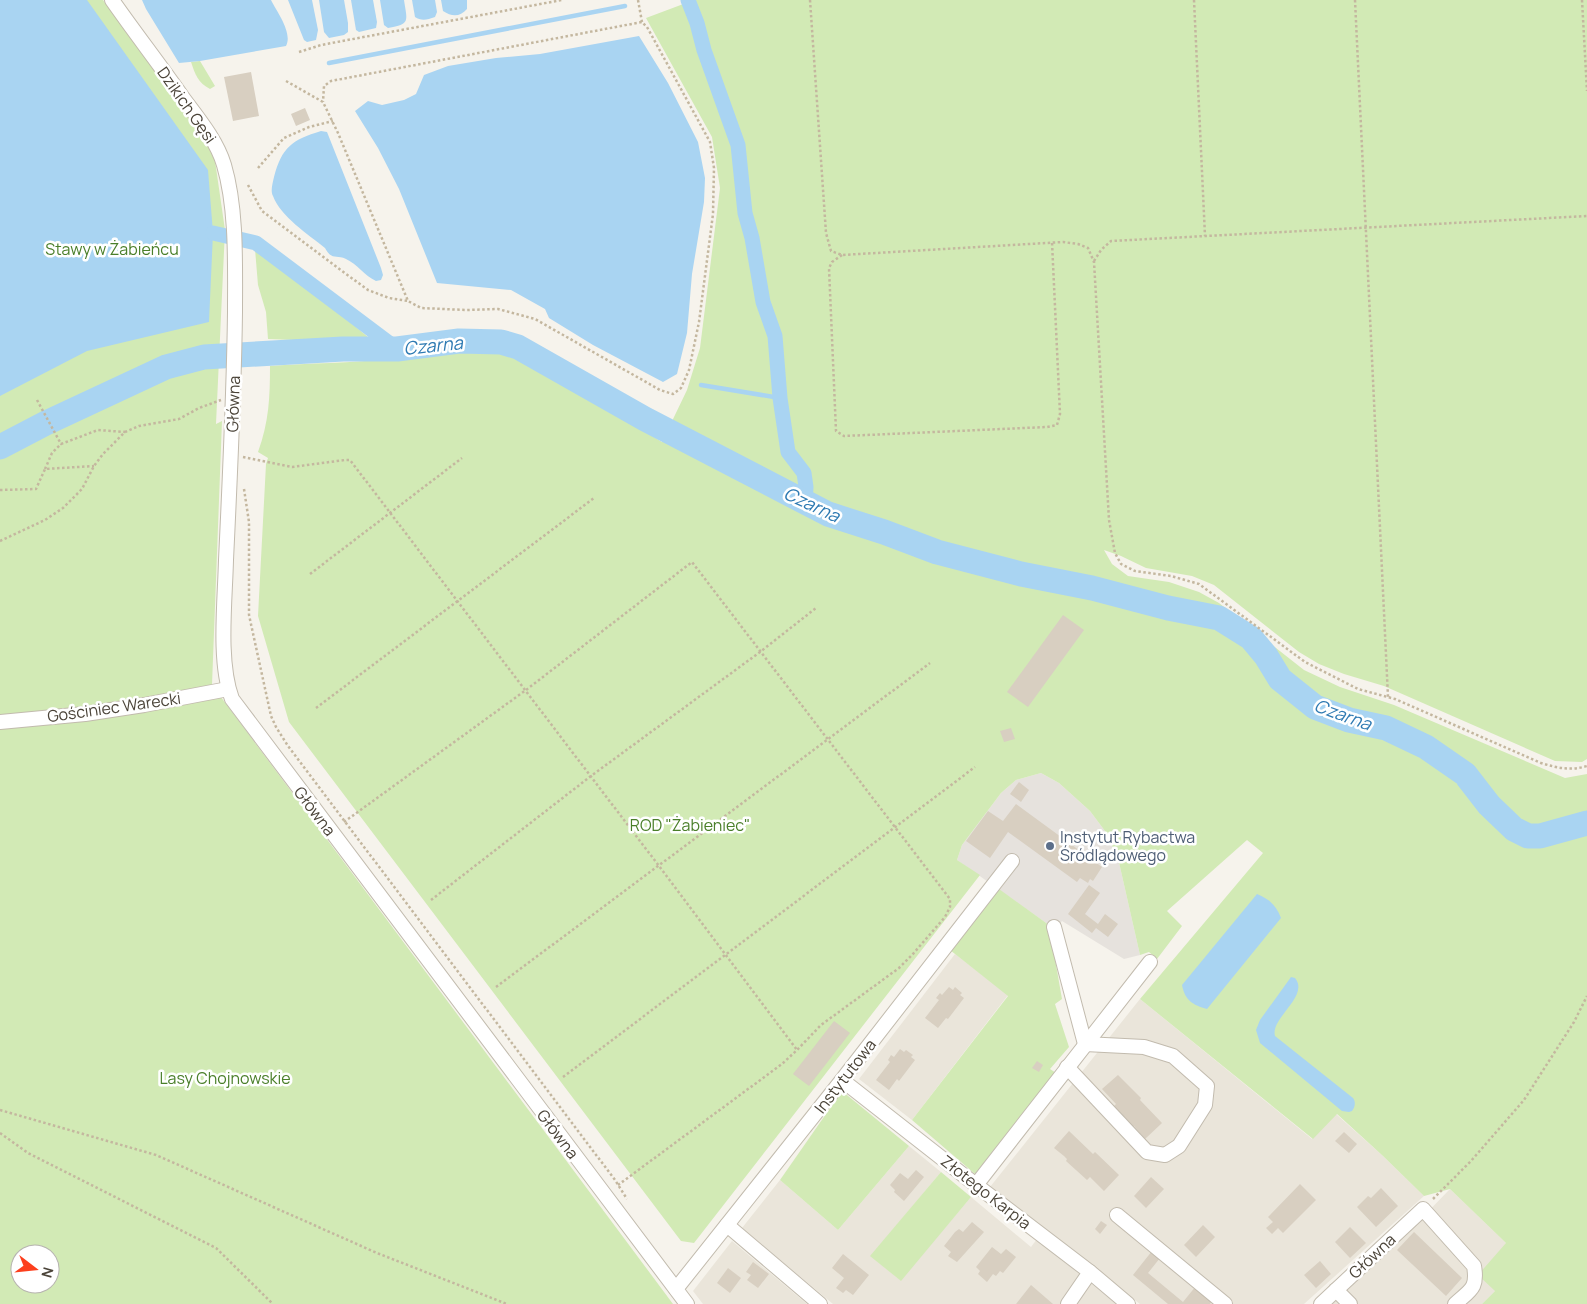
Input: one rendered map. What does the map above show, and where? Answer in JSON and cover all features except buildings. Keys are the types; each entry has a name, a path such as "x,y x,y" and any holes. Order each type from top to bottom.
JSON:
{"street":[{"name":"Dzikich Gęsi","path":"112,0 201,122 218,151 227,177 233,221"},
{"name":"Główna","path":"233,221 235,253 235,375 224,606 224,669 232,699 687,1304"},
{"name":"Gościniec Warecki","path":"0,722 85,714 228,689"},
{"name":"Instytutowa","path":"676,1289 842,1080 1012,861"},
{"path":"1054,927 1085,1044"},
{"path":"976,1185 1150,962"},
{"path":"1067,1067 1147,1152 1165,1155 1179,1146 1205,1106 1206,1086 1172,1056 1144,1047 1085,1044"},
{"name":"Złotego Karpia","path":"842,1080 1090,1272 1127,1304"},
{"name":"Główna","path":"1321,1304 1423,1209"},
{"path":"1423,1209 1474,1266 1476,1276 1474,1287 1455,1304"},
{"path":"1117,1215 1225,1304"},
{"path":"727,1225 820,1304"},
{"path":"1068,1304 1090,1272"},
{"path":"1336,1290 1350,1304"}],"path":[{"path":"299,52 322,45 562,0"},
{"path":"248,185 262,211 368,290 389,298 408,301 421,308 498,309 535,319 660,390 672,394 681,388 689,370 699,322 713,214 714,168 710,142 642,22 638,0"},
{"path":"810,0 826,233 831,251 842,255 1052,242 1078,244 1088,248 1094,262 1109,520 1115,553 1121,564 1135,570 1171,576 1199,584 1305,662 1358,689 1388,696 1558,769 1587,766"},
{"path":"1194,0 1205,236"},
{"path":"1355,0 1388,696"},
{"path":"1582,0 1587,91"},
{"path":"408,301 333,121 323,102 324,86 331,81 642,22"},
{"path":"286,81 323,102"},
{"path":"258,168 284,138 309,127 333,121"},
{"path":"1094,262 1101,250 1111,240 1587,216"},
{"path":"842,255 832,262 829,268 836,431 844,436 1047,426 1057,425 1060,414 1052,242"},
{"path":"0,541 45,520 63,508 82,489 94,466 103,454 125,432 139,426 179,419 199,408 234,395"},
{"path":"37,400 61,444"},
{"path":"0,490 36,489 52,453 61,444 98,430 125,432"},
{"path":"232,457 292,467 350,460 797,1050"},
{"path":"310,574 462,458"},
{"path":"45,469 94,466"},
{"path":"243,484 249,522 249,615 271,716 276,727 288,746 618,1185 628,1201"},
{"path":"316,708 594,498"},
{"path":"357,813 526,690 692,562 950,899 950,907 945,917 899,968 821,1025 782,1064 605,1196"},
{"path":"430,900 591,776 760,652 816,608"},
{"path":"496,987 930,664"},
{"path":"563,1077 975,767"},
{"path":"1423,1209 1471,1161 1524,1100 1574,1022 1587,996"},
{"path":"0,1110 156,1155 378,1253 507,1304"},
{"path":"0,1133 28,1153 216,1248 273,1304"}],"shaded area":[{"path":"1041,773 1059,783 1090,811 1105,831 1118,858 1140,955 1124,959 1062,921 1058,926 1049,925 957,860 962,845 1001,793 1016,780"},
{"path":"955,954 1008,995 912,1120 859,1079"},
{"path":"1140,999 1312,1139 1336,1114 1424,1196 1304,1304 1140,1304 990,1187"},
{"path":"909,1146 941,1172 871,1256 900,1280 971,1197 1031,1247 1037,1239 1116,1304 833,1304 742,1228 780,1180 838,1230"},
{"path":"1450,1189 1506,1243 1495,1291 1482,1304 1330,1304 1420,1220"},
{"path":"732,1241 807,1304 703,1304 693,1291"}],"green space":[{"name":"Lasy Chojnowskie","path":"0,0 103,0 213,147 225,230 216,424 222,421 212,685 673,1304 0,1304"},
{"name":"ROD \"Żabieniec\"","path":"694,0 1587,0 1587,759 1582,762 1555,761 1384,686 1319,664 1299,652 1214,585 1192,576 1146,568 1104,550 1112,564 1128,576 1169,582 1199,592 1219,603 1304,670 1340,687 1394,705 1565,778 1587,774 1587,1304 1482,1304 1495,1291 1478,1275 1506,1243 1450,1189 1424,1196 1337,1114 1313,1139 1140,999 1263,853 1247,840 1167,911 1182,926 1157,959 1149,952 1140,955 1118,858 1105,831 1090,811 1059,783 1041,773 1016,780 1001,793 962,845 957,860 980,875 694,1243 681,1241 289,722 258,616 266,464 268,458 258,452 265,430 268,409 270,366 377,360 470,349 501,350 517,354 662,442 687,390 700,348 720,188 712,137 646,18"},
{"path":"200,61 215,86 210,89 200,81 191,62"},
{"path":"255,249 266,254 300,280 375,343 268,339 266,312 258,285"},
{"path":"999,889 1049,925 1062,999 1055,1004 1069,1047 1050,1069 1056,1073 975,1174 912,1120 1008,996 950,950"},
{"path":"842,1091 909,1146 838,1230 780,1180"},
{"path":"941,1172 971,1197 901,1281 870,1256"}],"water":[{"path":"0,0 87,0 208,170 213,233 209,322 87,351 0,396"},
{"path":"142,0 271,0 286,29 288,41 286,46 179,63"},
{"path":"288,0 312,0 318,30 316,40 307,42 304,40"},
{"path":"319,0 344,0 348,32 344,35 329,38 324,32"},
{"path":"351,0 373,0 377,22 376,28 359,32 356,30"},
{"path":"380,0 404,0 406,20 404,23 388,28 384,25"},
{"path":"412,0 435,0 437,12 435,17 424,20 415,17"},
{"path":"441,0 467,0 467,9 459,15 450,14 443,11"},
{"path":"639,36 668,83 698,142 705,178 704,202 692,274 687,333 677,374 663,382 593,345 549,318 545,309 511,290 437,283 399,189 378,148 355,111 368,101 382,105 404,100 416,94 424,75 448,66 496,58 540,54"},
{"path":"321,131 327,132 381,268 383,275 381,280 376,281 372,279 346,259 330,255 325,248 288,218 272,194 277,167 285,152 295,142"},
{"path":"1257,894 1272,903 1281,918 1207,1009 1194,1004 1185,995 1182,985"},
{"path":"1291,977 1295,978 1298,992 1278,1022 1275,1036 1353,1098 1355,1104 1352,1111 1342,1111 1260,1043 1256,1030 1260,1020"}],"waterway":[{"path":"688,0 738,145 745,213 752,238 763,302 775,336 780,398 788,452 804,473 806,487 805,503"},
{"path":"329,63 625,6"},
{"path":"213,233 256,243 397,349"},
{"name":"Czarna","path":"0,447 46,423 166,367 204,357 343,349 397,349 459,341 501,342 518,347 645,419 828,514 937,552 1021,574 1092,588 1168,608 1219,618 1251,638 1266,656 1280,679 1315,707 1349,720 1386,728 1426,747 1465,774 1489,805 1514,829 1528,836 1540,836 1587,823"},
{"path":"701,385 780,398"}],"place":[{"name":"Instytut Rybactwa Śródlądowego","path":"1050,846"}],"park label":[{"name":"Stawy w Żabieńcu","path":"112,249"}]}
